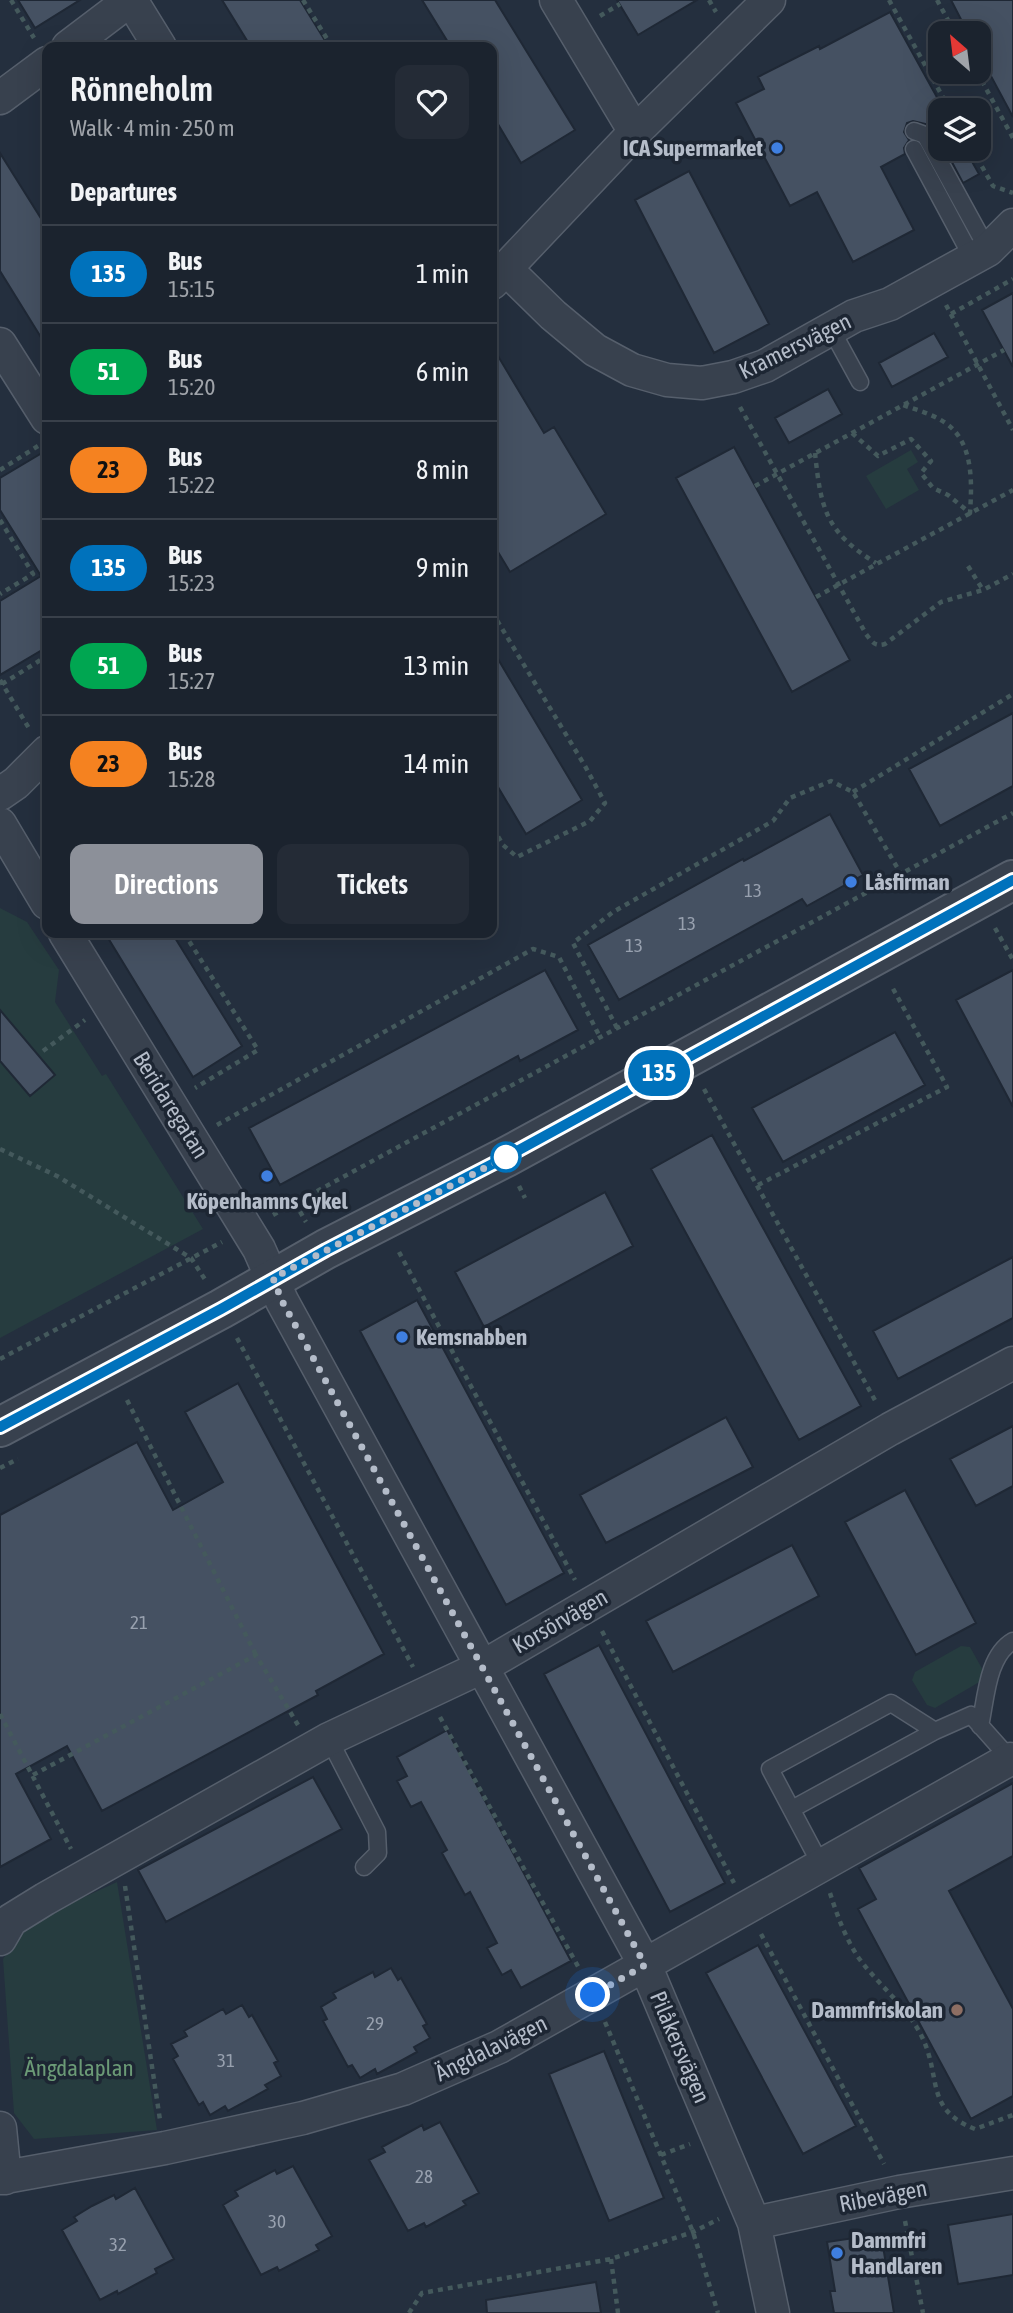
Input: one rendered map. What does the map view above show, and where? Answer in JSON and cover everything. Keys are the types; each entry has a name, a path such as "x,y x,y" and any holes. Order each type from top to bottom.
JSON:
{"street":[{"path":"75,42 130,0 157,42"},
{"path":"556,0 635,132"},
{"path":"499,276 635,132 769,0"},
{"path":"0,99 42,62"},
{"name":"Kramersvägen","path":"499,276 553,315 595,351 632,370 667,380 702,383 733,377 765,366 854,316 890,304 981,254 1013,225"},
{"path":"0,344 42,428"},
{"path":"0,794 16,783 41,744"},
{"path":"0,824 42,895"},
{"path":"0,1427 221,1309 273,1278 506,1157 1013,880"},
{"name":"Beridaregatan","path":"68,938 247,1229 273,1278"},
{"name":"Pilåkersvägen","path":"273,1278 282,1301 484,1666 645,1965 750,2214 773,2313"},
{"name":"Korsörvägen","path":"0,1939 11,1920 45,1899 321,1744 484,1666 890,1429 1013,1363"},
{"name":"Ängdalavägen","path":"2,2178 165,2148 303,2118 403,2089 499,2047 1010,1759"},
{"path":"0,2128 2,2178"},
{"name":"Ribevägen","path":"750,2214 1013,2173"}],"lane":[{"path":"914,131 925,135 981,254"},
{"path":"914,149 981,254"},
{"path":"831,329 860,382"},
{"path":"980,1726 991,1672 1003,1647 1013,1642"},
{"path":"821,1866 770,1769 891,1703 935,1731"},
{"path":"792,1809 935,1731 971,1715 1010,1759"},
{"path":"321,1744 377,1832 378,1853 364,1867"}],"path":[{"path":"11,0 42,59"},
{"path":"303,0 329,42"},
{"path":"709,0 716,13"},
{"path":"889,0 943,98"},
{"path":"937,0 948,21"},
{"path":"598,18 620,4"},
{"path":"984,84 1013,138"},
{"path":"979,161 993,186 1013,193"},
{"path":"951,314 1013,279"},
{"path":"947,307 1013,430"},
{"path":"755,486 1004,350"},
{"path":"736,400 874,645 885,644 941,602 983,590 1013,574"},
{"path":"903,405 945,422 960,438 968,459 972,483 970,513"},
{"path":"852,433 878,456 911,439 931,461 921,473 933,488 948,495 970,513"},
{"path":"0,470 42,434"},
{"path":"814,453 822,503 831,522 841,537 877,564"},
{"path":"816,597 1013,490"},
{"path":"0,520 33,574 0,594"},
{"path":"968,566 983,590"},
{"path":"497,619 606,803 590,821 517,857 503,845 497,835"},
{"path":"41,744 1,682 42,660"},
{"path":"853,792 1013,694"},
{"path":"617,1028 573,943 613,912 774,821 790,798 831,781 853,792 901,874"},
{"path":"0,1359 247,1229 1013,813"},
{"path":"995,928 1013,960"},
{"path":"170,1104 258,1050 187,938"},
{"path":"192,1140 533,949 559,957 600,1037"},
{"path":"758,1185 947,1087 891,985"},
{"path":"43,1051 108,1003"},
{"path":"704,1089 890,1429"},
{"path":"0,1149 57,1176 191,1258 593,1995 693,2232 718,2313"},
{"path":"398,1252 899,2192 923,2313"},
{"path":"127,1400 256,1655 321,1744"},
{"path":"33,1775 256,1655"},
{"path":"0,1714 85,1878"},
{"path":"120,1857 165,2148"},
{"path":"821,1866 838,1917 858,1957 906,2011 921,2035 932,2059 935,2092 946,2112 957,2122 975,2129 1013,2115"},
{"path":"409,2313 422,2293 457,2289 611,2259 750,2214"},
{"path":"611,2259 618,2313"}],"green space":[{"path":"911,450 918,462 907,469 919,490 886,509 866,476"},
{"path":"0,908 27,922 59,970 55,1002 102,1076 106,1074 203,1229 0,1338"},
{"path":"961,1646 970,1647 985,1674 981,1681 935,1708 927,1705 912,1680 915,1672"},
{"name":"Ängdalaplan","path":"117,1882 157,2130 34,2139 14,2113 3,1959 28,1923"}],"building":[{"path":"18,0 80,0 35,28"},
{"path":"222,0 300,0 326,42 248,42"},
{"path":"422,0 495,0 575,130 521,163 497,122 497,42 448,42"},
{"path":"617,0 697,0 638,35"},
{"path":"951,0 1013,0 1013,117 991,76 991,21 962,21"},
{"path":"890,12 937,98 928,98 928,125 913,121 907,123 904,132 909,140 904,148 905,154 881,167 914,230 853,262 817,192 790,206 736,103 764,89 758,77 819,46 820,49"},
{"path":"0,153 42,220 42,339 0,271"},
{"path":"951,161 972,161 979,174 963,183"},
{"path":"689,171 769,324 714,353 635,200"},
{"path":"1013,293 1013,367 982,310"},
{"path":"934,333 948,357 892,387 879,363"},
{"path":"497,354 544,433 554,427 606,514 510,572 497,550"},
{"path":"828,389 842,414 789,443 775,418"},
{"path":"734,447 850,660 792,692 676,478"},
{"path":"42,453 42,650 0,675 0,601 41,576 0,510 0,478"},
{"path":"497,657 582,800 526,834 497,785"},
{"path":"1013,713 1013,786 940,826 909,769"},
{"path":"830,814 863,875 807,906 802,899 619,1000 588,945"},
{"path":"108,938 175,938 242,1046 193,1077"},
{"path":"545,970 578,1030 520,1061 518,1056 280,1185 249,1128"},
{"path":"1013,970 1013,1107 956,1000"},
{"path":"0,1010 55,1075 30,1096 0,1061"},
{"path":"895,1032 925,1085 783,1162 752,1108"},
{"path":"712,1135 861,1406 799,1440 651,1169"},
{"path":"605,1192 633,1246 484,1327 455,1272"},
{"path":"1013,1257 1013,1318 898,1379 873,1331"},
{"path":"417,1300 564,1573 506,1605 360,1331"},
{"path":"238,1383 384,1654 316,1691 318,1695 102,1811 67,1746 16,1774 51,1839 0,1867 0,1515 137,1442 173,1510 223,1482 185,1412"},
{"path":"726,1417 753,1467 606,1543 580,1495"},
{"path":"1013,1426 1013,1486 976,1506 950,1459"},
{"path":"905,1490 976,1623 916,1655 845,1522"},
{"path":"792,1545 819,1596 673,1672 646,1621"},
{"path":"599,1645 725,1883 670,1912 544,1674"},
{"path":"447,1730 571,1961 521,1988 511,1970 502,1975 487,1948 497,1943 470,1892 465,1895 442,1853 447,1850 421,1802 411,1807 397,1781 407,1776 397,1757"},
{"path":"313,1777 342,1829 166,1922 138,1870"},
{"name":"Dammfriskolan","path":"1013,1783 1013,1856 949,1891 1013,2009 1013,2096 971,2119 858,1909 876,1899 859,1868"},
{"path":"758,1945 856,2126 803,2154 706,1973"},
{"path":"391,1968 398,1980 401,1978 427,2024 423,2026 430,2038 414,2047 417,2052 377,2074 375,2069 360,2078 352,2065 348,2067 323,2021 327,2019 321,2007 336,1998 333,1993 373,1972 375,1977"},
{"path":"242,2005 249,2017 252,2015 278,2061 274,2063 281,2076 265,2085 268,2089 228,2111 225,2106 210,2115 203,2102 199,2105 173,2059 178,2056 171,2044 187,2036 184,2031 223,2009 226,2014"},
{"path":"604,2051 664,2198 609,2221 549,2074"},
{"path":"440,2122 479,2193 463,2201 466,2205 426,2227 424,2223 408,2231 369,2160 385,2152 382,2147 422,2125 424,2130"},
{"path":"293,2166 332,2236 316,2245 319,2250 279,2271 277,2267 261,2275 223,2205 238,2196 235,2191 275,2170 277,2174"},
{"path":"135,2188 174,2259 155,2269 157,2273 118,2294 117,2291 100,2300 62,2230 77,2221 74,2217 92,2206 114,2195 116,2199"},
{"path":"1013,2214 1013,2275 958,2284 948,2225"},
{"path":"881,2234 894,2313 834,2313 830,2291 835,2291 827,2242"},
{"path":"596,2282 601,2313 487,2313 486,2300"}],"bus line":[{"name":"135","path":"0,1427 221,1309 273,1278 506,1157 1013,880"}],"place":[{"name":"ICA Supermarket","path":"777,148"},
{"name":"Låsfirman","path":"851,882"},
{"name":"Köpenhamns Cykel","path":"267,1176"},
{"name":"Kemsnabben","path":"402,1337"},
{"name":"Dammfriskolan","path":"957,2010"},
{"name":"Dammfri Handlaren","path":"837,2253"}],"route":[{"path":"506,1157 273,1278 282,1301 471,1642 645,1965 593,1995"}]}
